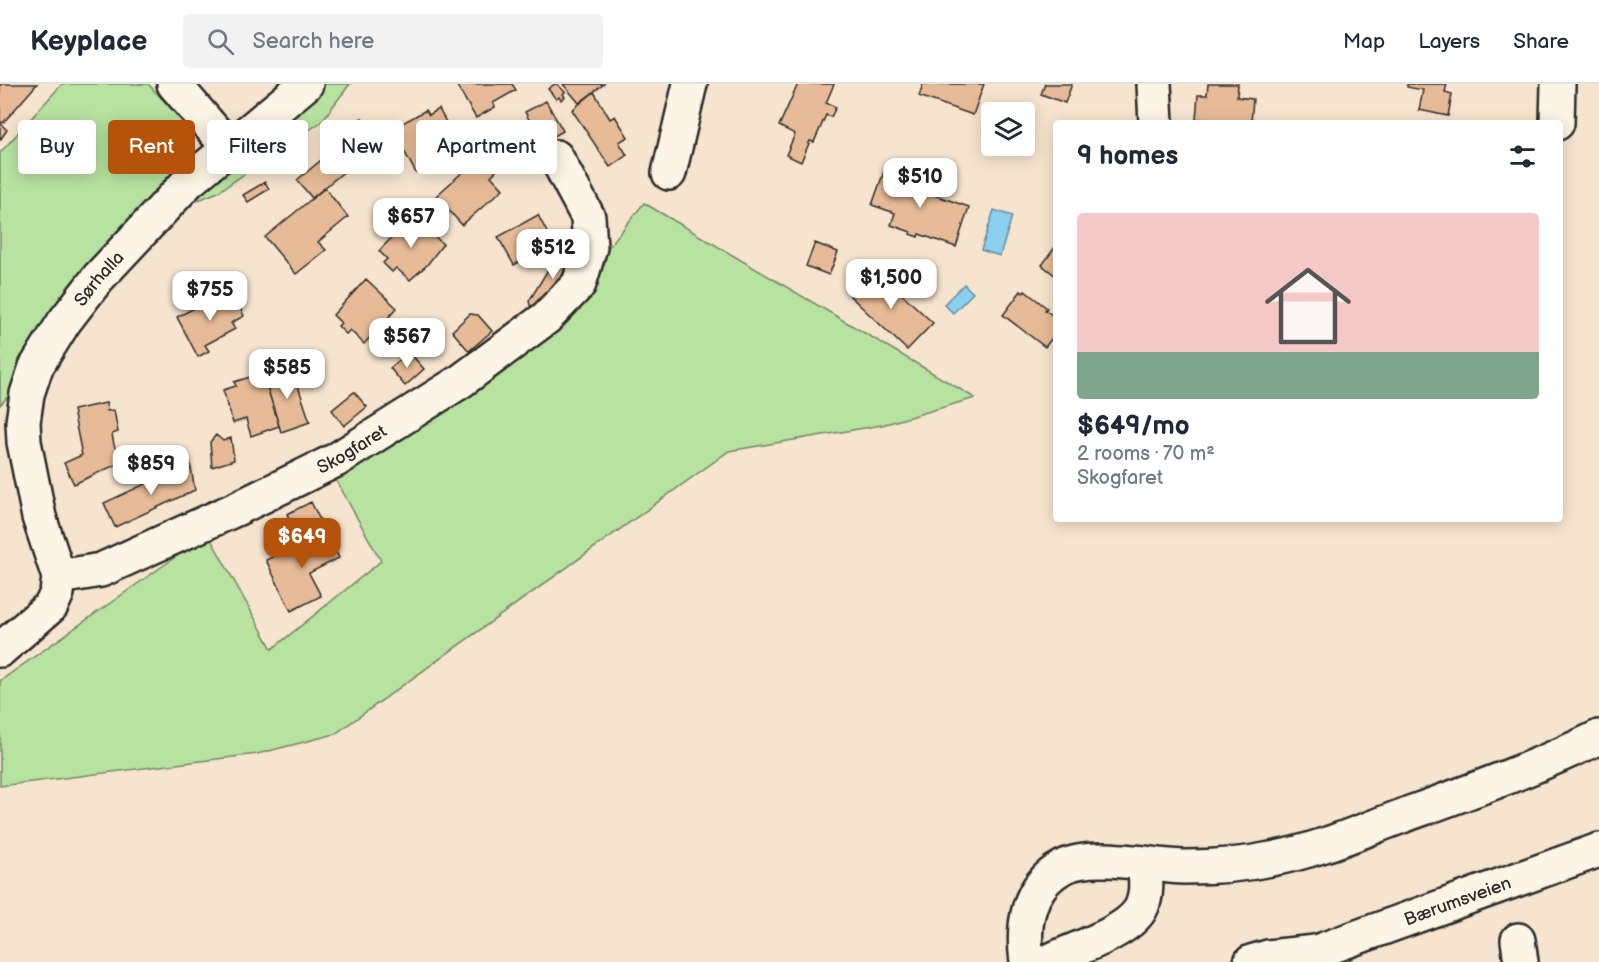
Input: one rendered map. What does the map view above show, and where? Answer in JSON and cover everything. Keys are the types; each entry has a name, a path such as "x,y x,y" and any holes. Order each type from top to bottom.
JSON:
{"street":[{"path":"174,84 207,122"},
{"name":"Sørhalla","path":"263,120 306,84"},
{"path":"669,172 690,84"},
{"path":"1154,84 1155,120"},
{"path":"1557,84 1557,120"},
{"name":"Skogfaret","path":"59,577 100,570 236,509 336,460 461,381 546,318 579,284 590,247 588,217 557,158"},
{"name":"Sørhalla","path":"59,577 12,446 23,422 27,394 36,367 64,322 98,278 188,183 207,167"},
{"path":"0,650 51,606 57,593 59,577"},
{"path":"1027,962 1024,943 1025,925 1030,906 1038,889 1049,877 1065,866 1083,861 1109,860 1186,867 1234,865 1303,853 1513,776 1599,737"},
{"name":"Bærumsveien","path":"1251,962 1268,957 1307,957 1599,850"},
{"path":"1047,962 1116,931 1131,920 1140,909 1145,896 1144,864"}],"green space":[{"path":"62,84 148,84 182,120 108,120 108,174 188,174 188,182 36,367 0,405 0,153 18,133 18,174 96,174 96,120 30,120"},
{"path":"320,84 350,84 323,120 308,131 308,120 278,120"},
{"path":"214,174 244,174 218,192 169,212"},
{"path":"644,203 975,398 882,425 729,451 335,734 257,754 0,786 0,681 208,534 272,649 381,561 330,469 579,284"}],"water":[{"path":"994,210 1012,216 1000,256 981,250"},
{"path":"964,284 973,293 953,313 944,304"}],"building":[{"path":"0,84 37,84 3,123 0,121"},
{"path":"460,84 512,84 516,90 493,103 495,107 476,118 457,86"},
{"path":"555,84 565,92 563,94 565,97 561,100 559,97 556,99 548,89"},
{"path":"563,84 604,84 579,103"},
{"path":"798,84 834,84 826,103 836,107 831,117 826,115 814,142 810,141 801,162 786,155 795,134 779,126"},
{"path":"923,84 984,84 973,115 919,96"},
{"path":"1045,84 1072,84 1065,103 1041,94"},
{"path":"1208,84 1238,84 1237,97 1253,99 1251,120 1196,119 1198,95 1207,95"},
{"path":"1407,84 1447,84 1445,92 1452,94 1448,116 1419,110 1423,90 1407,87"},
{"path":"594,92 610,119 615,116 628,137 619,142 627,155 610,167 572,110"},
{"path":"546,101 557,120 529,120 525,112"},
{"path":"439,109 445,120 416,120 416,173 404,151 404,122 426,110 429,115"},
{"path":"557,120 563,131 557,134"},
{"path":"0,123 7,130 0,140"},
{"path":"320,161 320,174 341,174 312,198 297,180 308,174 308,171"},
{"path":"886,166 910,175 906,185 969,207 956,247 919,234 918,237 891,225 895,213 872,205"},
{"path":"460,174 493,174 491,176 503,189 462,225 436,196"},
{"path":"265,182 269,189 248,202 243,195"},
{"path":"325,188 348,217 318,242 326,250 296,274 265,237"},
{"path":"538,215 553,244 533,255 535,258 525,264 523,260 514,265 498,237"},
{"path":"412,216 443,244 427,265 410,280 396,268 392,272 383,263 387,259 379,251"},
{"path":"815,243 838,252 829,275 806,266"},
{"path":"1053,250 1053,274 1042,265"},
{"path":"557,255 576,265 561,290 531,308 529,301"},
{"path":"875,269 933,323 907,350 850,296"},
{"path":"366,279 397,308 364,344 350,330 346,334 338,326 341,323 333,315"},
{"path":"1021,291 1023,293 1025,291 1047,308 1045,310 1053,316 1053,337 1045,347 1003,315"},
{"path":"234,295 244,316 231,323 235,329 205,345 209,351 198,357 177,317 217,296 221,302"},
{"path":"470,314 478,315 492,331 469,351 452,331"},
{"path":"409,352 424,369 405,386 390,368"},
{"path":"292,368 310,422 281,432 264,377"},
{"path":"263,373 279,426 251,436 246,419 233,423 223,390 236,386 234,382"},
{"path":"354,392 367,407 344,426 332,410"},
{"path":"106,403 107,411 114,410 118,432 112,434 114,445 122,462 74,484 64,463 82,455 73,410"},
{"path":"216,435 223,441 231,438 234,460 212,467 210,442"},
{"path":"190,463 195,490 115,527 104,503"},
{"path":"311,502 323,526 299,538 287,514"},
{"path":"326,531 339,558 309,573 321,596 291,611 266,560"}]}
